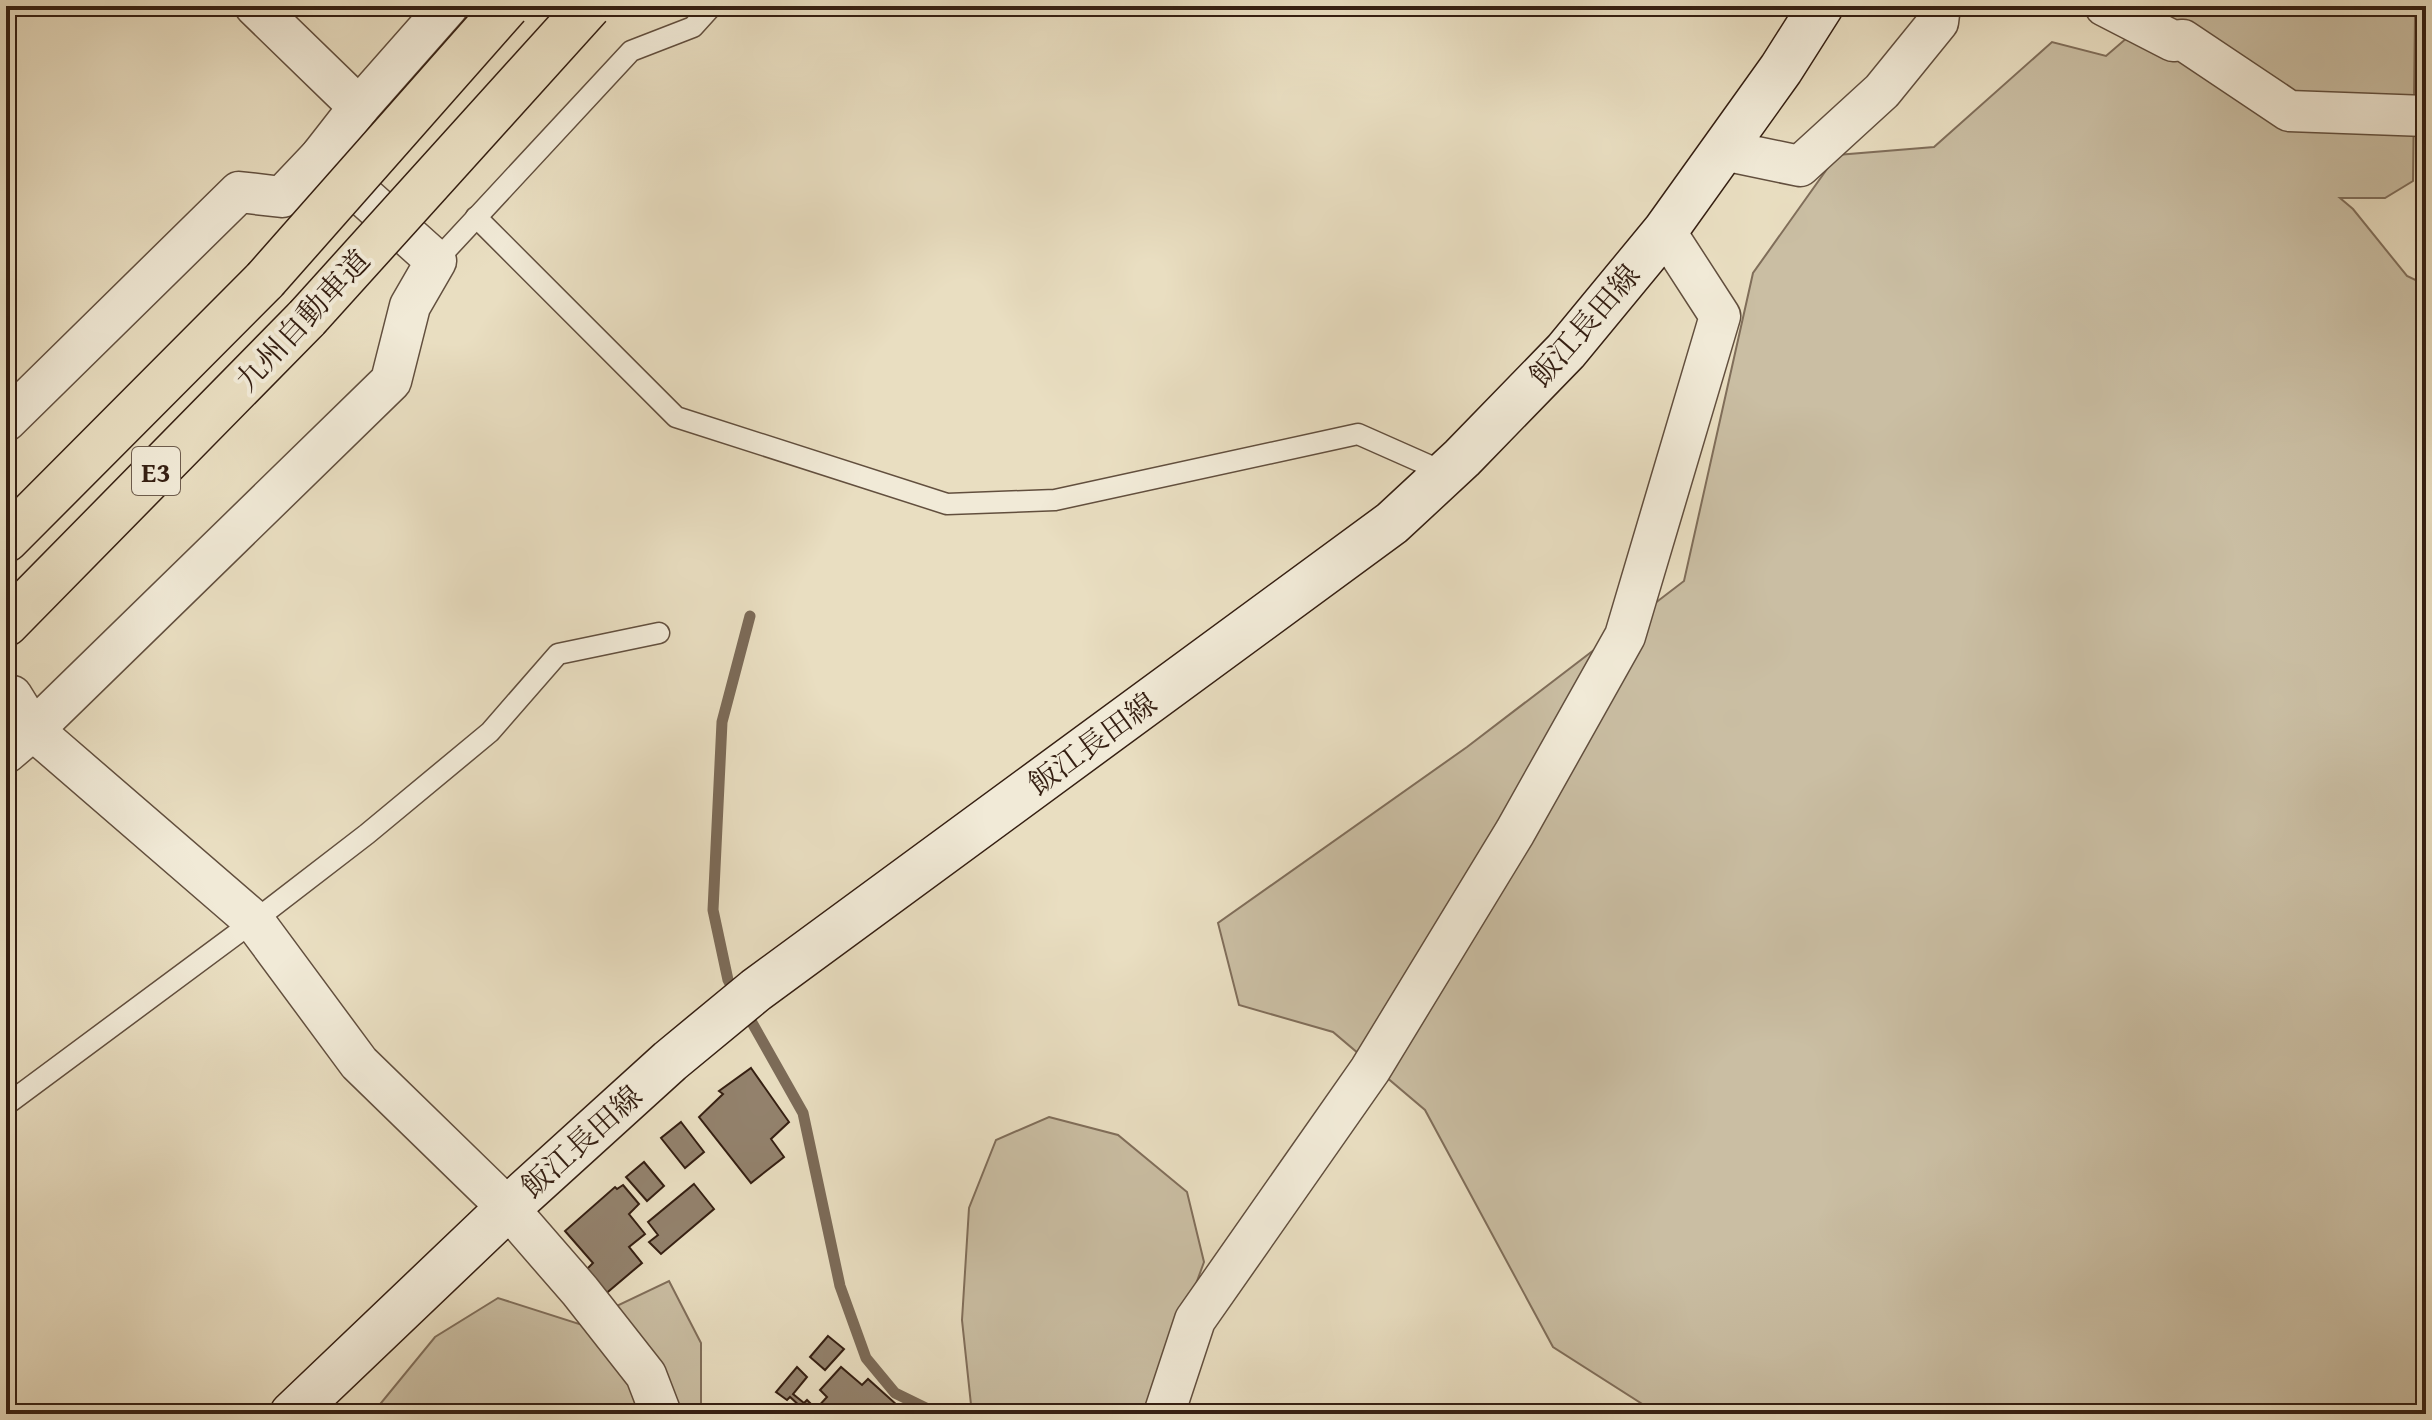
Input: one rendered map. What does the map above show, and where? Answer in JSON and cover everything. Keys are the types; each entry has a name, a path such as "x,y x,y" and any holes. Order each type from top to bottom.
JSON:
{"highway":[{"name":"九州自動車道","path":"6,540 265,280 507,6"},
{"name":"九州自動車道","path":"6,624 307,318 589,6"}],"main road":[{"name":"飯江長田線","path":"292,1414 508,1208 670,1061 756,990 1392,523 1446,473 1566,351 1665,231 1781,69 1821,6"}],"street":[{"path":"255,6 359,107"},
{"path":"6,421 239,192 282,197 320,157 359,107 448,6"},
{"path":"1723,150 1800,166 1882,91 1938,22 1940,6"},
{"path":"2105,6 2173,41 2183,40 2289,111 2426,116"},
{"path":"19,742 391,381 410,306 436,261 320,157"},
{"path":"1164,1414 1195,1320 1370,1070 1515,832 1625,636 1720,316 1665,231"},
{"path":"12,696 19,742 254,921 359,1063 508,1208 580,1291 646,1375 661,1414"}],"lane":[{"path":"436,261 631,51 693,27 712,6"},
{"path":"476,217 676,417 947,504 1055,500 1358,434 1446,473"},
{"path":"6,1105 367,834 490,732 558,654 659,633"}],"shaded area":[{"path":"2164,6 2408,6 2415,17 2413,181 2385,198 2340,198 2353,209 2407,276 2426,285 2426,1414 1658,1414 1553,1347 1425,1110 1333,1032 1239,1005 1218,923 1467,747 1684,581 1753,273 1837,155 1934,147 2052,42 2106,56"},
{"path":"1049,1117 1118,1135 1187,1192 1204,1262 1177,1336 1154,1414 972,1414 962,1320 969,1208 996,1140"},
{"path":"669,1281 701,1343 701,1407 712,1414 372,1414 435,1337 498,1298 579,1324"}],"building":[{"path":"751,1068 789,1122 771,1139 784,1157 751,1183 699,1117 723,1094 719,1091"},
{"path":"681,1122 704,1152 685,1168 661,1138"},
{"path":"644,1162 664,1186 647,1201 626,1177"},
{"path":"694,1184 714,1209 661,1254 649,1242 658,1235 648,1222"},
{"path":"623,1185 639,1204 629,1214 645,1234 629,1247 642,1263 603,1296 583,1273 593,1263 565,1231 615,1187 617,1189"},
{"path":"828,1336 844,1349 825,1370 810,1357"},
{"path":"797,1367 807,1377 793,1394 804,1403 807,1400 816,1409 827,1397 820,1390 841,1367 862,1385 868,1379 897,1405 892,1411 895,1414 795,1414 801,1407 790,1397 787,1400 776,1392"}],"waterway":[{"path":"735,993 728,980 713,910 722,722 750,616"},
{"path":"746,1012 803,1113 840,1286 866,1358 895,1393 938,1414"}]}
